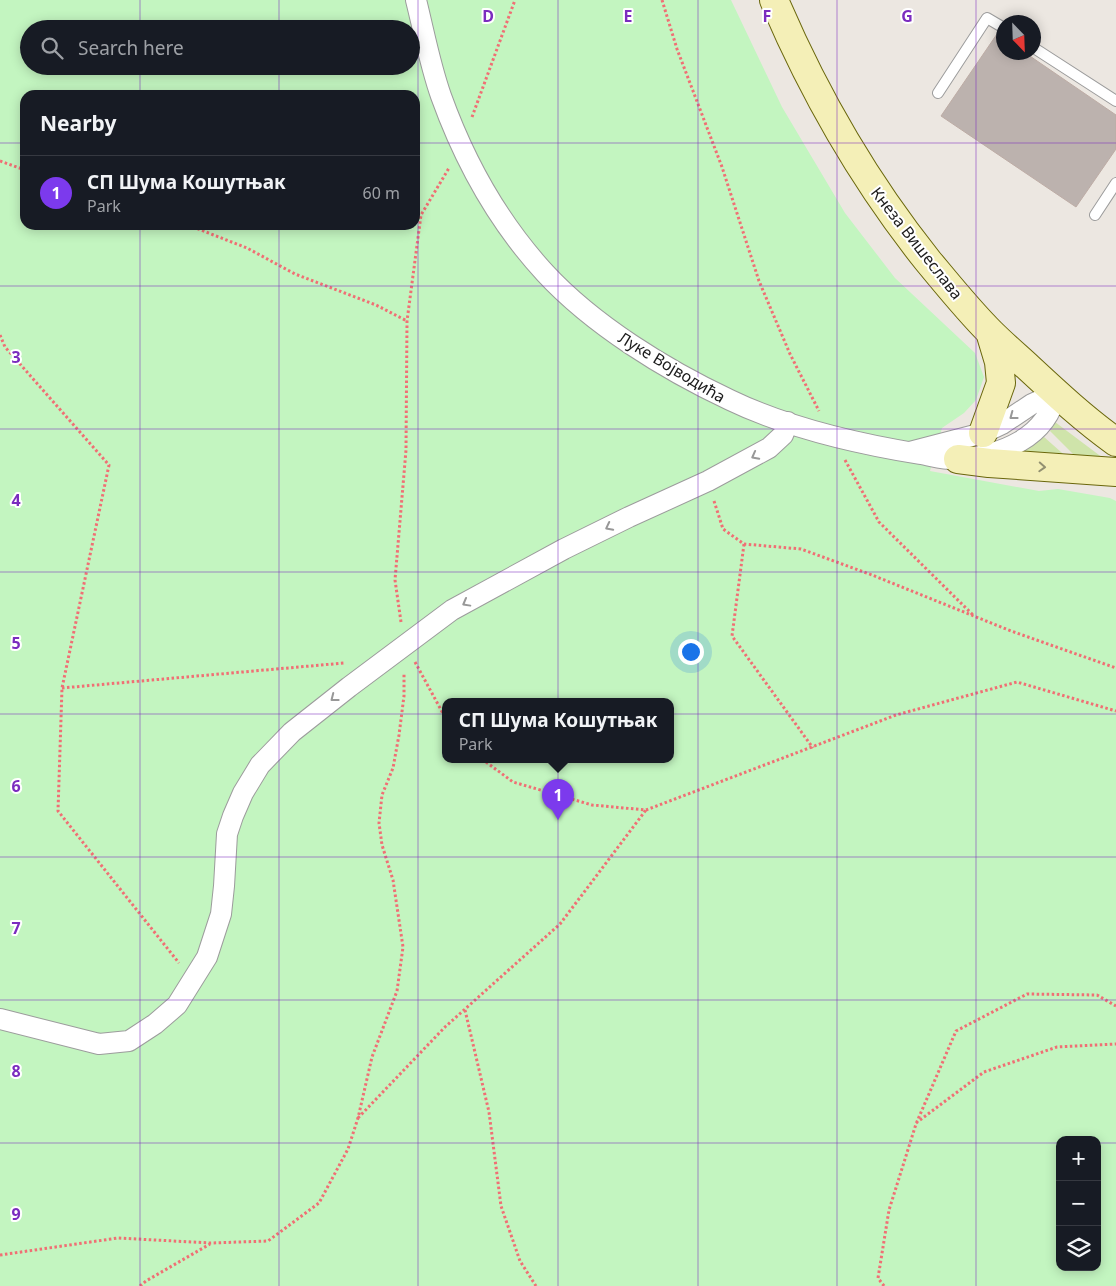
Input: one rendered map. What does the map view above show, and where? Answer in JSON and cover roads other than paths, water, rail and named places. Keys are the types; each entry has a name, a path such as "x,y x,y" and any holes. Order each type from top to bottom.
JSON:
{"main road":[{"name":"Кнеза Вишеслава","path":"774,0 801,62 857,163 912,241 964,304 990,332 1056,393 1116,442"},
{"path":"983,434 1001,384 999,362 990,332"},
{"path":"958,459 989,464 1116,472"}],"street":[{"name":"Луке Војводића","path":"416,0 430,60 441,95 462,146 496,209 545,274 605,326 650,357 687,379 731,401 788,422 831,435 910,452 958,459 997,451 1023,441 1046,419 1054,403 1056,393"},
{"name":"Луке Војводића","path":"910,452 983,434 1032,404 1056,393"},
{"path":"0,1019 99,1044 129,1041 155,1024 178,1005 207,957 221,914 227,834 230,825 243,793 260,765 292,732 348,687 452,610 621,521 708,481 772,447 783,435 788,422"}],"lane":[{"path":"938,93 987,18 996,23"},
{"path":"1041,53 1116,101"},
{"path":"1095,215 1116,183"}],"place":[{"name":"СП Шума Кошутњак","path":"558,820"}]}
